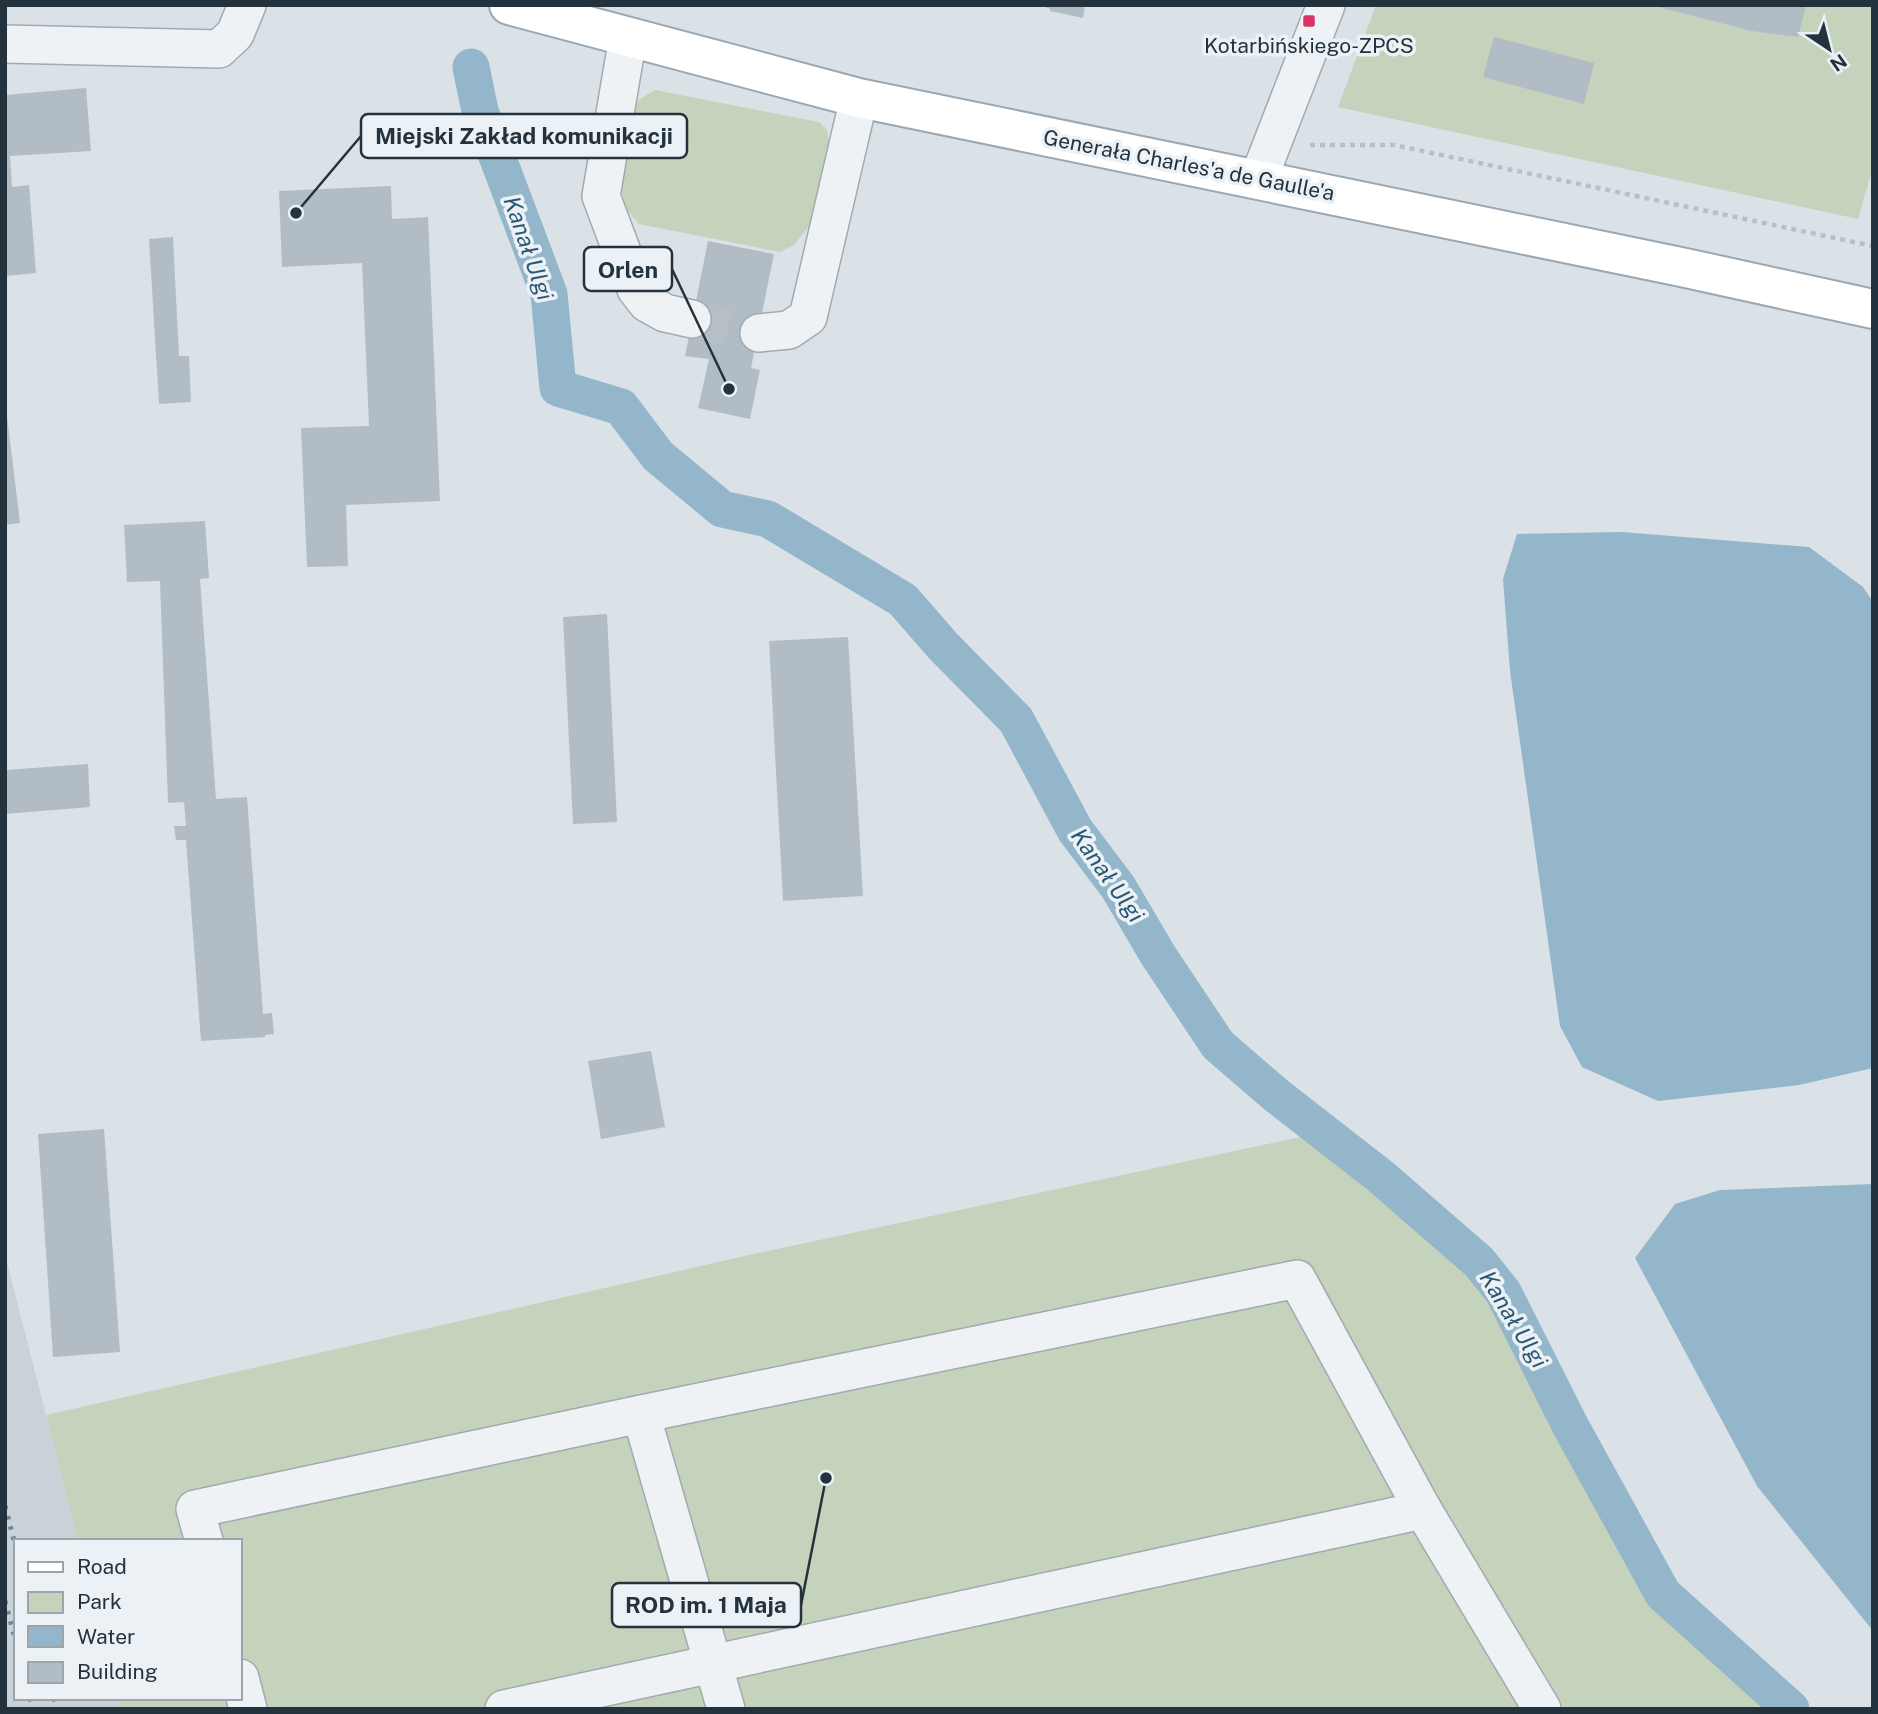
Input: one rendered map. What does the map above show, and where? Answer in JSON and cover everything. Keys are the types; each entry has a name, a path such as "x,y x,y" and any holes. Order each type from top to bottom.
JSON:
{"main road":[{"name":"Generała Charles'a de Gaulle'a","path":"509,5 859,98 1873,309"}],"street":[{"path":"5,44 219,49 235,34 247,5"},
{"path":"1258,180 1326,5"},
{"path":"628,37 601,196 636,289 647,303 665,313 692,319"},
{"path":"759,333 789,330 808,317 859,98"},
{"path":"203,1539 195,1509 1297,1279 1423,1510 1542,1709"},
{"path":"640,1414 726,1709"},
{"path":"504,1709 714,1666 1423,1510"},
{"path":"242,1686 248,1709"}],"path":[{"path":"1273,140 1306,145 1394,145 1873,246"}],"shaded area":[{"path":"5,1254 77,1539 14,1539 14,1700 119,1700 121,1709 5,1709"}],"green space":[{"path":"1376,5 1873,5 1873,167 1858,219 1338,107"},
{"path":"655,90 819,122 827,130 831,151 814,220 794,245 780,252 639,224 627,210 620,187 629,113 640,99"},
{"path":"1310,1135 1482,1275 1657,1606 1785,1709 121,1709 119,1700 242,1700 242,1539 77,1539 46,1415 758,1253"}],"water":[{"path":"1622,532 1809,547 1863,587 1873,602 1873,1068 1799,1085 1658,1101 1582,1067 1560,1026 1510,671 1503,579 1517,534"},
{"path":"1873,1184 1873,1631 1757,1486 1635,1258 1675,1204 1720,1190"}],"building":[{"path":"1040,5 1085,5 1083,18 1050,11"},
{"path":"1651,5 1806,5 1798,37 1752,31"},
{"path":"1494,37 1594,63 1584,104 1483,77"},
{"path":"86,88 91,151 10,156 12,187 29,185 36,273 5,276 5,95"},
{"path":"391,186 392,219 428,217 440,501 346,505 348,566 307,567 301,428 369,426 362,263 282,267 279,191"},
{"path":"173,237 179,356 189,356 191,402 159,404 149,239"},
{"path":"708,241 774,254 751,368 760,370 750,419 698,408 709,359 685,356"},
{"path":"5,399 20,523 5,525"},
{"path":"205,521 209,578 200,579 216,799 247,797 263,1014 272,1013 274,1034 265,1037 201,1041 186,840 176,840 174,826 186,826 184,802 168,803 160,581 127,582 124,525"},
{"path":"607,614 617,822 573,824 563,617"},
{"path":"848,637 863,896 783,901 769,641"},
{"path":"88,764 90,807 5,814 5,770"},
{"path":"651,1051 665,1127 601,1139 588,1061"},
{"path":"104,1129 120,1352 53,1357 38,1134"}],"waterway":[{"name":"Kanał Ulgi","path":"471,67 480,111 549,294 558,388 621,407 658,456 722,509 768,519 903,600 943,646 1016,720 1075,830 1118,887 1158,955 1218,1045 1276,1095 1380,1176 1479,1262 1503,1292 1571,1427 1663,1594 1791,1709"}],"tunnel":[{"path":"692,319 759,333"}],"railway":[{"path":"5,1506 14,1540"},
{"path":"5,1601 14,1635"},
{"path":"30,1700 32,1709"},
{"path":"54,1700 56,1709"}],"place":[{"name":"Kotarbińskiego-ZPCS","path":"1309,21"},
{"name":"Miejski Zakład komunikacji","path":"296,213"},
{"name":"Orlen","path":"729,389"},
{"name":"ROD im. 1 Maja","path":"826,1478"}]}
